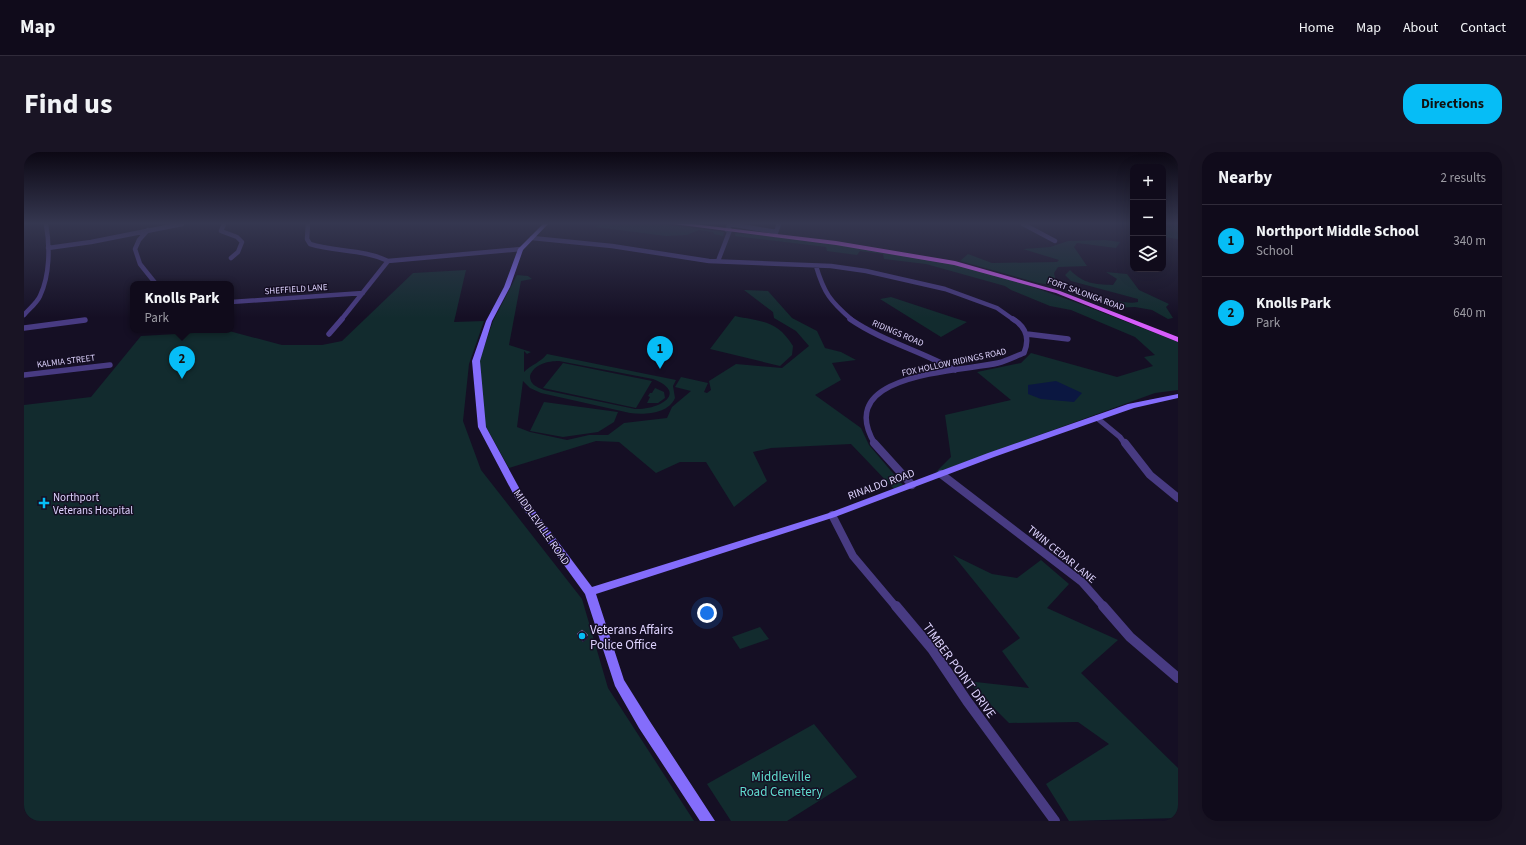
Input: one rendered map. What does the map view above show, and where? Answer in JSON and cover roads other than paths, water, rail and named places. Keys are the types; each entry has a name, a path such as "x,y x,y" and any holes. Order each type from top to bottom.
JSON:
{"main road":[{"name":"FORT SALONGA ROAD","path":"915,255 955,262 1058,292 1178,340"}],"street":[{"path":"24,315 40,296 47,276 48,255"},
{"path":"137,255 140,264 154,281"},
{"path":"231,258 234,255"},
{"path":"375,255 388,260 446,255"},
{"name":"MIDDLEVILLE ROAD","path":"519,255 507,287 489,321 476,361 482,427 519,496 590,592 619,682 644,724 708,821"},
{"path":"665,255 718,262 816,266 880,273 966,296 982,302 1007,314 1017,322 1027,334 1068,339"},
{"path":"718,262 720,255"},
{"path":"329,334 388,260"},
{"name":"RIDINGS ROAD","path":"816,266 818,279 822,289 828,298 848,316 875,333 935,358 955,370"},
{"name":"SHEFFIELD LANE","path":"234,302 363,293"},
{"path":"24,328 85,320"},
{"name":"FOX HOLLOW RIDINGS ROAD","path":"912,485 873,444 866,429 866,410 872,399 891,385 906,379 1000,363 1024,353 1028,342 1027,334"},
{"name":"KALMIA STREET","path":"24,375 110,364"},
{"name":"RINALDO ROAD","path":"590,592 832,514 1096,418 1147,401 1178,396"},
{"path":"1096,418 1120,437 1150,475 1178,498"},
{"name":"TWIN CEDAR LANE","path":"941,474 1082,582 1130,637 1178,678"},
{"name":"TIMBER POINT DRIVE","path":"832,514 853,556 932,649 966,701 1055,821"}],"water":[{"path":"1056,381 1082,393 1074,402 1041,399 1028,394 1028,385"}],"place":[{"name":"Northport Middle School","path":"660,369"},
{"name":"Knolls Park","path":"182,379"},
{"name":"Northport Veterans Hospital","path":"44,503"},
{"name":"Veterans Affairs Police Office","path":"582,636"}],"park label":[{"name":"Middleville Road Cemetery","path":"781,784"}]}
